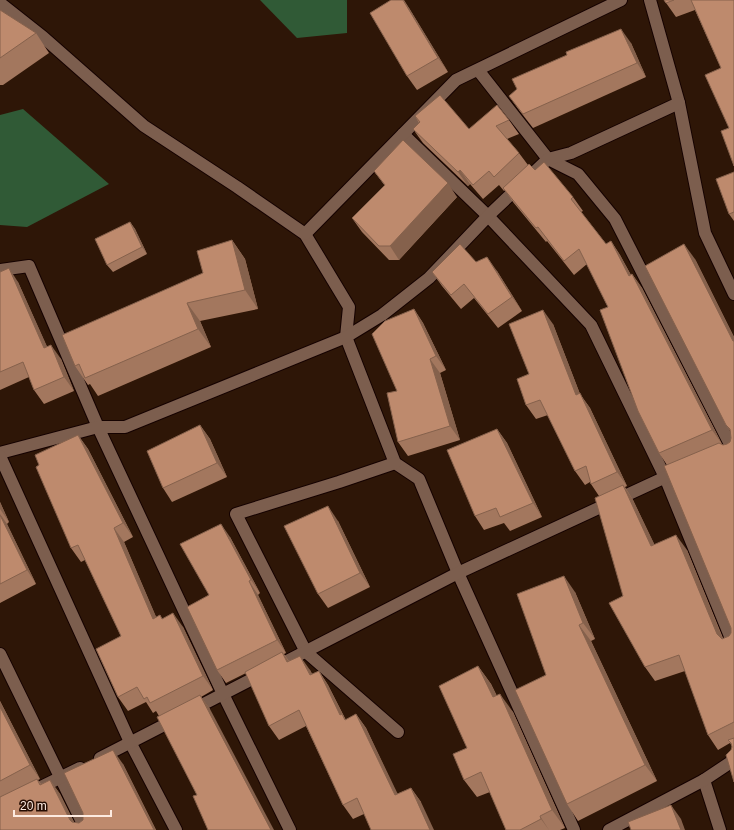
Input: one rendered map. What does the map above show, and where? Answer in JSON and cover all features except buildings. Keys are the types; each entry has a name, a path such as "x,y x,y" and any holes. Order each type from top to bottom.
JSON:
{"street":[{"path":"305,234 456,80 621,0"},
{"path":"650,0 679,103 705,233 734,294"},
{"path":"0,2 43,37 144,126 305,234 349,307 346,337 395,463 419,479 458,573 574,830"},
{"path":"478,70 548,159 578,174 615,219 733,449 718,453"},
{"path":"176,830 130,742 0,454 98,427 124,426 346,337 382,315 429,278 488,216 548,159 571,153 679,103"},
{"path":"403,134 488,216 592,324 665,477 734,646"},
{"path":"0,270 29,266 98,427 223,694 290,830"},
{"path":"395,463 236,514 306,652 398,732"},
{"path":"27,794 458,573 692,465"},
{"path":"0,654 86,830"},
{"path":"609,830 704,780 734,760"},
{"path":"704,780 720,830"}],"green space":[{"path":"260,0 347,0 347,33 297,38"},
{"path":"23,109 109,184 27,227 0,225 0,115"}]}
